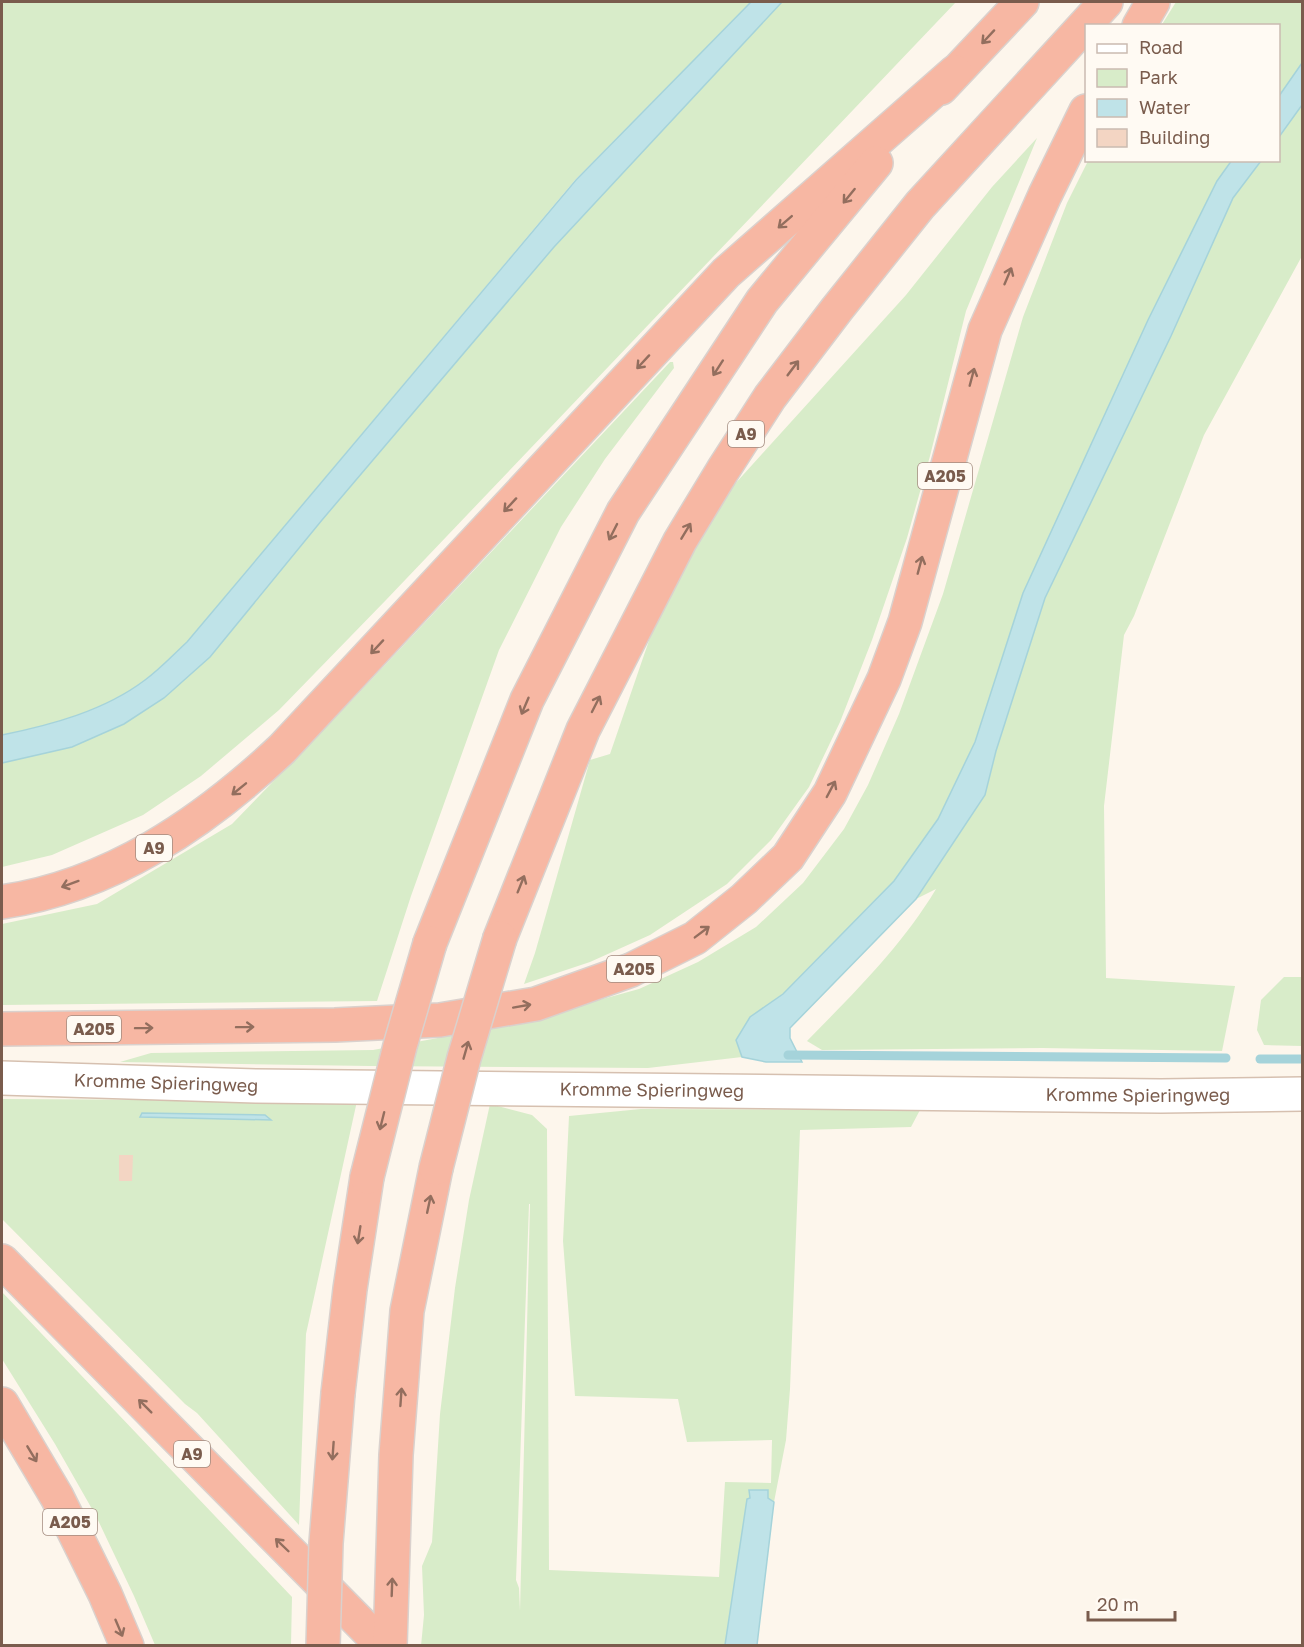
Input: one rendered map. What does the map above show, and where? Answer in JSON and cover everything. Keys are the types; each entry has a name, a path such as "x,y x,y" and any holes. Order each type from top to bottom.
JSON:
{"highway":[{"name":"A9","path":"323,1646 326,1543 338,1393 350,1289 367,1177 400,1046 430,943 527,700 623,512 762,302 866,175 955,72 1022,2"},
{"name":"A9","path":"1086,24 1106,2"},
{"path":"1140,24 1154,2"},
{"name":"A9","path":"390,1646 396,1455 407,1311 436,1168 464,1058 500,938 583,730 680,541 777,388 920,205 1085,25"},
{"name":"A9","path":"2,902 59,888 104,872 156,847 197,821 243,786 290,741 726,273 955,72"},
{"name":"A205","path":"2,1029 335,1025 428,1021 536,1004 631,970 695,938 744,899 788,856 830,793 884,679 905,622 985,330 1045,195 1085,113"},
{"name":"A9","path":"2,1261 383,1646"},
{"name":"A205","path":"2,1404 57,1497 105,1594 127,1646"}],"street":[{"name":"Kromme Spieringweg","path":"2,1078 268,1086 1161,1096 1302,1094"}],"green space":[{"path":"2,2 751,2 575,180 187,642 151,676 112,700 58,721 2,735"},
{"path":"782,2 956,2 279,710 201,776 143,815 52,855 2,867 2,763 210,657 322,520 554,247"},
{"path":"1176,2 1302,2 1302,63 1280,95 1280,24 1162,24"},
{"path":"1302,105 1302,256 1204,435 1134,616 1124,635 1104,806 1106,978 1235,986 1222,1051 1042,1048 822,1050 807,1041 876,969 923,910 936,889 916,899 985,795 996,751 1045,598 1171,336 1233,198 1260,162 1280,162 1280,136"},
{"path":"1037,138 966,311 907,538 872,640 840,722 809,787 771,840 727,884 650,935 590,962 524,984 590,760 610,754 654,626 715,506 906,295 992,187"},
{"path":"1088,162 1231,162 1217,181 1148,320 1023,593 975,742 938,819 894,881 783,994 750,1017 736,1040 742,1057 648,1068 120,1062 151,1053 373,1050 508,1025 639,989 698,962 756,927 803,883 844,829 868,785 899,714 943,594 1023,317 1067,203"},
{"path":"670,362 673,362 674,368 605,459 561,527 499,650 411,896 377,1001 2,1005 2,924 97,904 232,824"},
{"path":"1284,977 1302,977 1302,1046 1264,1045 1257,1030 1261,1000"},
{"path":"2,1099 357,1101 306,1334 299,1525 197,1413 185,1404 2,1219","holes":["142,1113 265,1115 270,1119"]},
{"path":"490,1104 532,1115 547,1129 549,1570 719,1577 725,1482 771,1483 772,1440 687,1442 678,1399 575,1396 563,1241 569,1116 641,1109 920,1110 911,1127 800,1130 786,1440 774,1502 768,1498 768,1490 749,1490 750,1498 727,1645 421,1646 424,1615 422,1566 432,1542 440,1414 455,1288 469,1200","holes":["530,1204 520,1611 519,1588 516,1580"]},
{"path":"2,1292 292,1597 291,1645 155,1645 96,1516 55,1444 2,1359"}],"water":[{"path":"751,2 782,2 554,247 322,520 210,657 164,698 124,724 72,747 2,763 2,735 58,721 112,700 151,676 187,642 576,180"},
{"path":"1302,63 1302,105 1280,136 1280,95"},
{"path":"1231,162 1260,162 1233,198 1171,336 1045,598 996,751 985,795 916,899 790,1028 790,1038 802,1062 766,1062 742,1057 736,1040 750,1017 783,994 894,881 938,819 975,742 1023,593 1148,320 1217,181"},
{"path":"142,1113 265,1115 271,1120 140,1117"},
{"path":"749,1490 768,1490 768,1498 774,1502 757,1645 725,1645 747,1499 750,1498"}],"building":[{"path":"119,1155 133,1155 132,1181 119,1181"}],"waterway":[{"path":"788,1055 1226,1058"},
{"path":"1260,1059 1302,1059"}]}
